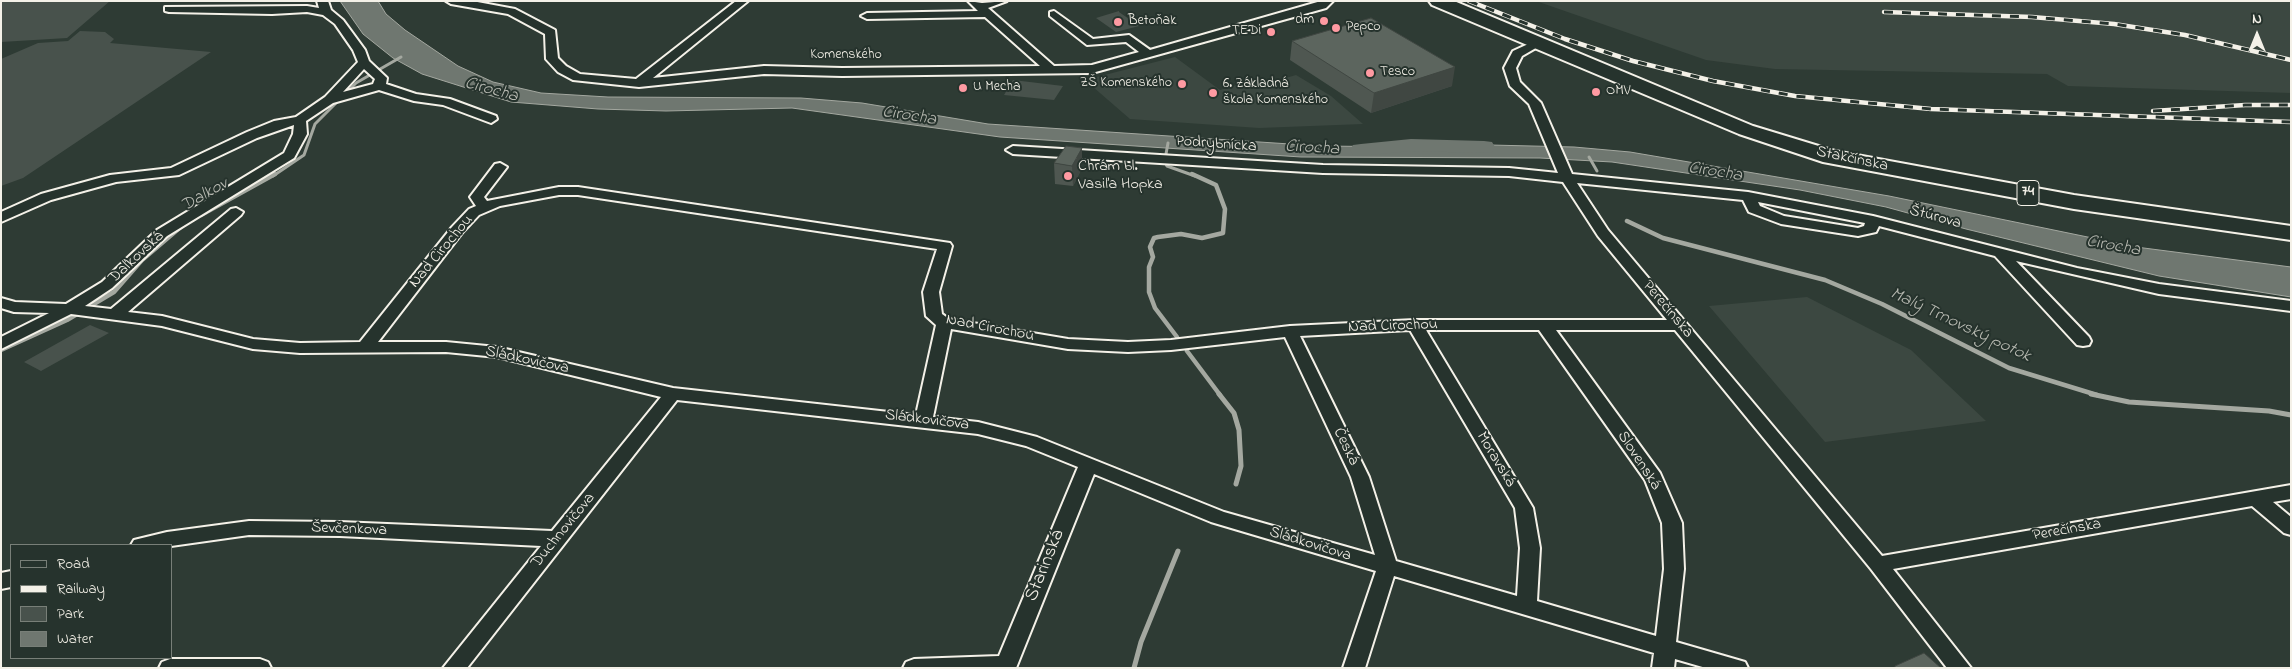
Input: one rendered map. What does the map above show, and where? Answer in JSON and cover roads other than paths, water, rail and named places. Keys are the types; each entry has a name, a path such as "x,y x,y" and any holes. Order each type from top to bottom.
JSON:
{"main road":[{"name":"Stakčínska","path":"1438,1 1746,130 1831,157 2074,202 2291,233"}],"street":[{"name":"Komenského","path":"451,1 511,11 551,32 552,59 562,69 578,77 639,83 764,70 924,72 1092,69 1322,6 1329,1"},
{"path":"639,83 743,1"},
{"path":"867,16 980,7 1002,1"},
{"path":"168,9 272,11 306,9 324,5 339,22 373,73 414,97 446,102 491,119"},
{"path":"980,7 1046,69"},
{"path":"1054,14 1092,43 1128,38 1148,54"},
{"name":"Perečínska","path":"1537,43 1517,54 1510,68 1514,83 1535,103 1565,175 1603,233 1878,564 1958,664"},
{"path":"331,99 353,94 373,73"},
{"path":"1,218 46,197 114,178 174,172 252,135 279,124 300,120 373,73"},
{"name":"Daľkovská","path":"1,344 77,310 107,285 162,233 288,155 300,134 300,120"},
{"name":"Podrybnícka","path":"1013,150 1323,169 1494,171 1565,175"},
{"path":"484,208 477,197 500,167"},
{"name":"Štúrova","path":"1565,175 1748,196 1872,220 2001,254 2159,288 2291,306"},
{"name":"Nad Cirochou","path":"366,346 457,230 474,212 496,202 559,191 578,191 945,246 931,292 934,316 944,323 1068,344 1128,347 1171,345 1290,330 1416,325 1679,325"},
{"path":"115,314 236,212"},
{"path":"2001,254 2083,341"},
{"name":"Sládkovičova","path":"1,303 14,307 77,310 162,321 253,344 300,348 366,346 446,347 497,352 673,394 924,420 978,428 1031,441 1218,518 1526,608 1664,658 1737,668"},
{"path":"924,420 944,323"},
{"name":"Moravská","path":"1416,325 1524,508 1530,548 1526,608"},
{"name":"Slovenská","path":"1544,325 1653,478 1672,523 1674,569 1664,658"},
{"name":"Česká","path":"1290,330 1360,477 1384,549 1386,568"},
{"name":"Duchnovičova","path":"454,668 673,394"},
{"name":"Starinská","path":"1005,666 1088,465"},
{"name":"Perečínska","path":"1878,564 2291,492"},
{"path":"2256,498 2291,528"},
{"name":"Ševčenkova","path":"145,544 167,538 249,528 340,529 558,539"},
{"path":"1354,668 1386,568"},
{"path":"914,668 1005,666"},
{"path":"170,668 260,668"}],"water":[{"path":"340,1 378,1 386,14 405,30 458,66 493,82 541,93 608,97 801,98 862,103 988,124 1320,146 1422,147 1490,145 1574,147 1630,152 1889,196 2136,247 2291,267 2291,297 2159,276 1966,229 1886,207 1800,190 1612,162 1540,158 1301,157 1000,137 792,108 666,111 598,109 511,102 422,74 393,58 363,34"}],"waterway":[{"name":"Dalkov","path":"273,176 304,155 315,124 356,83 401,57"},
{"path":"1166,154 1168,143"},
{"name":"Cirocha","path":"1361,150 1411,145 1484,147"},
{"name":"Malý Trnovský potok","path":"1589,157 1597,171"},
{"path":"1164,160 1167,166 1195,176"},
{"name":"Dalkov","path":"201,215 275,174"},
{"path":"1177,337 1155,308 1149,292 1149,267 1153,257 1150,247 1154,238 1158,237 1181,234 1202,238 1223,233 1225,209 1216,185 1192,174"},
{"name":"Malý Trnovský potok","path":"1627,221 1663,238 1825,280 1882,304 2009,368 2097,395"},
{"name":"Dalkov","path":"1,350 67,320 114,292 142,260 183,225"},
{"path":"1187,351 1220,395"},
{"path":"1219,394 1234,413 1239,430 1241,466 1236,484"},
{"name":"Malý Trnovský potok","path":"2091,394 2129,402 2269,411 2291,415"},
{"path":"1134,668 1141,642 1178,551"}],"railway":[{"path":"1469,1 1565,39 1633,61 1713,81 1795,96 1931,109 2291,122"},
{"path":"1884,12 2032,17 2114,24 2185,35 2291,60"},
{"path":"2153,111 2245,105 2291,105"}],"place":[{"name":"dm","path":"1324,21"},
{"name":"Betoňak","path":"1118,22"},
{"name":"Pepco","path":"1336,28"},
{"name":"TEDi","path":"1271,32"},
{"name":"Tesco","path":"1370,73"},
{"name":"ZŠ Komenského","path":"1182,84"},
{"name":"U Mecha","path":"963,88"},
{"name":"OMV","path":"1596,92"},
{"name":"6. Základná škola Komenského","path":"1213,93"},
{"name":"Chrám bl. Vasiľa Hopka","path":"1068,176"}]}
